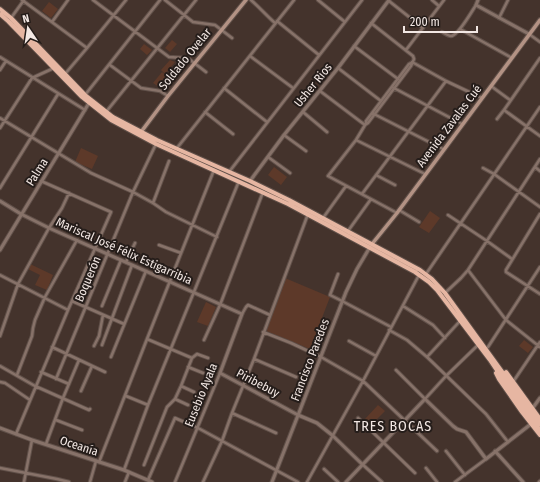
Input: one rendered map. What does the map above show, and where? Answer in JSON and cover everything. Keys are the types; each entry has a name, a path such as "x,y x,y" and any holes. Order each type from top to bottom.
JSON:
{"highway":[{"path":"0,9 11,18 85,95 106,112 156,144 309,214 426,274 445,293 540,424"},
{"path":"0,14 89,103 111,120 250,181 289,200 348,231 429,282 437,290 460,321 480,343 504,381 540,430"},
{"path":"480,343 488,347 540,419"},
{"path":"490,360 499,379 540,435"}],"main road":[{"name":"Soldado Ovelar","path":"140,134 194,63 246,0"},
{"name":"Avenida Zavalas Cué","path":"371,246 540,20"}],"street":[{"path":"11,18 24,0 88,48"},
{"path":"52,22 68,0"},
{"path":"93,0 169,57 189,59 206,72"},
{"path":"65,75 126,0"},
{"path":"85,95 160,0"},
{"path":"165,0 194,22 215,25 232,38"},
{"path":"106,112 196,0"},
{"path":"251,0 266,14 319,55"},
{"path":"177,149 294,0"},
{"path":"318,0 345,22"},
{"path":"229,172 362,0"},
{"path":"432,0 440,6"},
{"path":"406,50 444,0"},
{"path":"442,32 452,36 460,29 478,0"},
{"path":"499,18 508,0"},
{"path":"387,1 423,28"},
{"name":"Usher Rios","path":"250,181 284,135 338,68 387,1"},
{"path":"476,5 529,34 540,42"},
{"path":"372,23 414,57 411,66 366,121 366,124 356,140 328,176 419,222"},
{"path":"460,29 512,58"},
{"path":"354,46 399,80"},
{"path":"250,56 293,88"},
{"path":"0,57 85,110"},
{"path":"497,119 540,58"},
{"path":"0,70 6,61"},
{"path":"411,63 482,98"},
{"path":"536,63 540,66"},
{"path":"110,65 140,88 160,91 168,96"},
{"path":"0,128 32,78 54,68"},
{"path":"338,68 382,102"},
{"path":"362,194 446,81"},
{"path":"491,86 510,100"},
{"path":"224,88 267,122"},
{"path":"393,88 462,124"},
{"path":"320,91 366,124"},
{"path":"0,188 58,94"},
{"name":"Palma","path":"0,250 89,103"},
{"path":"426,274 540,107"},
{"path":"504,110 540,136"},
{"path":"205,112 233,134"},
{"path":"303,112 327,132"},
{"path":"374,113 443,149"},
{"path":"0,118 91,173 133,192 166,212 217,237"},
{"path":"284,135 306,151"},
{"path":"356,140 425,174"},
{"name":"Boquerón","path":"56,379 133,192 156,144"},
{"path":"268,157 290,173"},
{"path":"445,293 468,270 540,159"},
{"path":"153,203 169,161"},
{"path":"535,167 540,171"},
{"path":"483,168 494,174 540,207"},
{"path":"90,482 126,396 146,339 214,170"},
{"path":"376,175 395,186"},
{"path":"16,434 35,386 111,211 41,181"},
{"path":"124,470 148,405 239,181"},
{"path":"322,218 346,186"},
{"path":"204,340 220,305 263,192"},
{"path":"0,335 18,284 49,228 62,208 69,193"},
{"path":"348,231 371,199"},
{"name":"Mariscal José Félix Estigarribia","path":"0,201 49,228 242,314"},
{"path":"203,482 222,441 309,214"},
{"path":"540,214 506,269 506,272 540,294"},
{"path":"448,216 487,240 512,259"},
{"path":"17,375 32,336 32,328 35,320 45,298 77,240"},
{"path":"126,262 134,243"},
{"path":"159,245 181,253"},
{"name":"Francisco Paredes","path":"272,482 342,301 354,275 371,246"},
{"path":"102,306 121,260"},
{"path":"102,345 132,265"},
{"path":"488,347 540,267"},
{"path":"468,270 506,320 539,346"},
{"path":"111,357 146,271"},
{"path":"338,274 330,295 390,329 406,340 486,414 508,442"},
{"path":"0,275 68,310"},
{"path":"307,482 419,275"},
{"path":"72,301 124,324"},
{"path":"242,314 248,306 270,315"},
{"path":"403,306 433,325 445,338"},
{"name":"Eusebio Ayala","path":"175,482 220,373 242,314"},
{"path":"94,346 99,336 103,315"},
{"path":"426,357 460,321"},
{"path":"263,332 321,357 363,381 437,451"},
{"path":"146,339 192,358"},
{"path":"350,341 376,356"},
{"path":"513,382 539,346 540,342"},
{"path":"346,482 446,376 480,343"},
{"path":"52,347 105,372"},
{"path":"144,465 168,407 175,399 192,358 197,354 208,358"},
{"path":"254,359 296,377"},
{"path":"46,444 79,360"},
{"path":"0,366 35,386 89,410 90,409"},
{"path":"81,391 92,366"},
{"path":"188,367 203,373"},
{"path":"396,370 453,426 466,432 486,459"},
{"path":"41,372 69,384"},
{"name":"Piribebuy","path":"220,373 298,415 317,423 382,482"},
{"path":"0,382 5,383 30,400"},
{"path":"181,386 194,392"},
{"path":"126,396 148,405"},
{"path":"532,409 540,398"},
{"path":"175,399 188,405"},
{"path":"232,413 276,433"},
{"path":"148,480 176,418 198,428 298,482"},
{"path":"358,418 415,473"},
{"path":"56,420 82,430"},
{"path":"455,482 531,424"},
{"name":"Oceanía","path":"0,428 124,470 152,482"},
{"path":"24,482 32,440"},
{"path":"446,451 465,475"},
{"path":"495,451 521,481"},
{"path":"0,468 69,482"},
{"path":"426,468 437,482"},
{"path":"324,469 338,482"},
{"path":"125,482 129,472"}],"shaded area":[{"path":"49,2 58,9 51,18 42,11"},
{"path":"172,40 177,44 170,52 165,48"},
{"path":"144,44 152,50 147,55 140,49"},
{"path":"170,60 175,62 165,74 161,70"},
{"path":"162,72 168,77 159,87 153,83"},
{"path":"81,148 98,156 92,169 75,162"},
{"path":"274,167 287,177 281,185 268,175"},
{"path":"430,211 440,218 429,233 419,227"},
{"path":"30,264 53,275 47,290 35,285 40,275 28,269"},
{"path":"285,278 330,297 310,349 266,331"},
{"path":"206,302 216,307 208,326 197,322"},
{"path":"524,340 533,347 528,353 519,346"},
{"path":"378,405 385,411 371,425 365,419"}],"district":[{"name":"TRES BOCAS","path":"393,426"}]}
